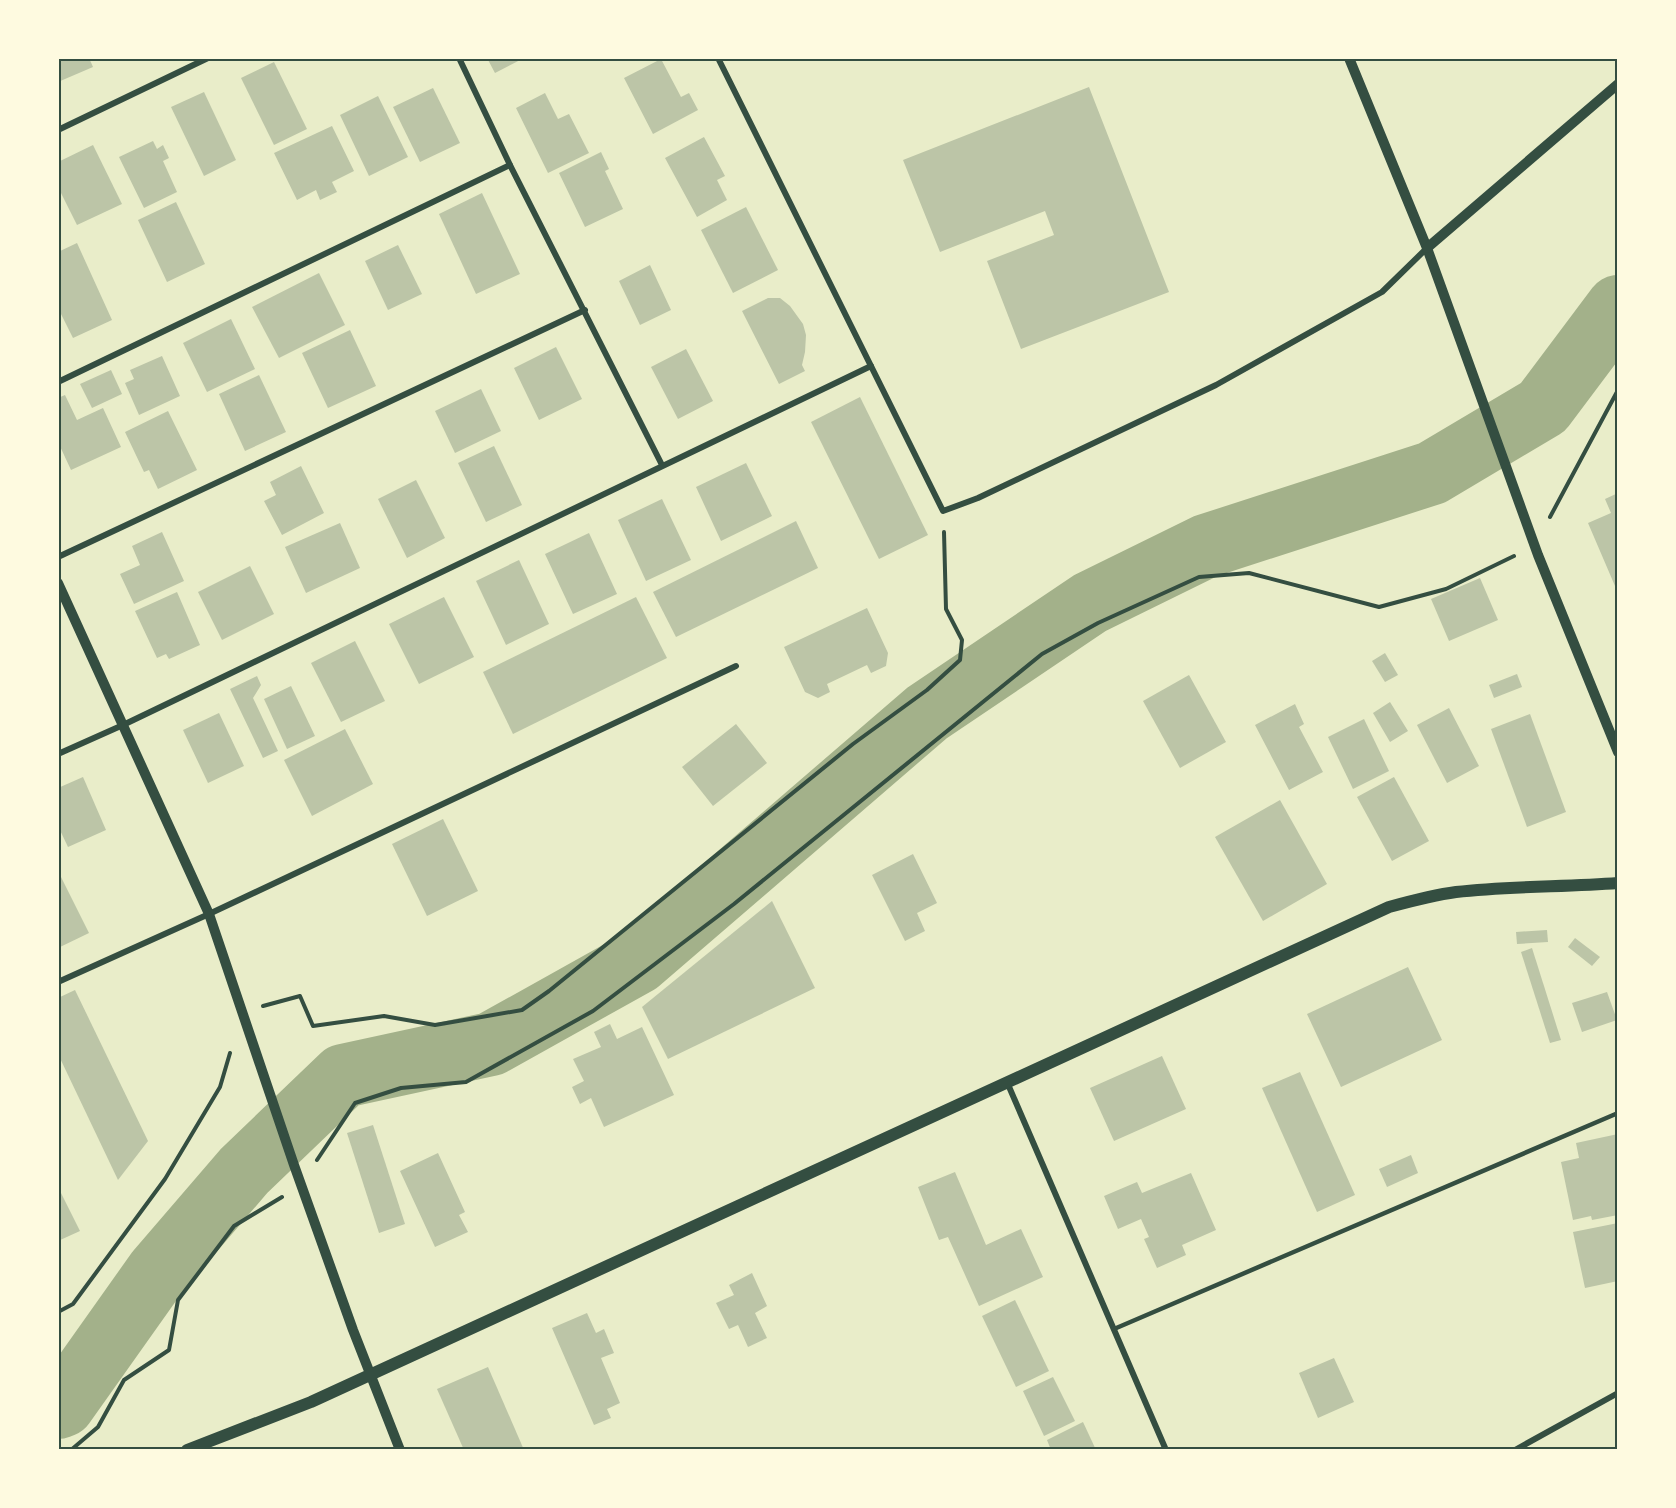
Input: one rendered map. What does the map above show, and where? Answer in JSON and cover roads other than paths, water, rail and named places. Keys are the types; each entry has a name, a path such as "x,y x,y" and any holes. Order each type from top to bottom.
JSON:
{"main road":[{"path":"187,1449 311,1402 1389,907 1455,892 1617,883"}],"street":[{"path":"58,130 208,58"},
{"path":"459,58 510,165 662,465"},
{"path":"718,58 943,511 978,498 1216,386 1382,292 1426,248 1617,84"},
{"path":"1349,58 1426,248 1534,546 1617,752"},
{"path":"58,382 510,165"},
{"path":"58,557 585,310"},
{"path":"58,754 123,725 871,366"},
{"path":"58,583 209,914 301,1185 370,1375 400,1449"},
{"path":"58,982 209,914 736,666"},
{"path":"1007,1082 1166,1449"},
{"path":"1515,1449 1617,1392"}],"lane":[{"path":"1114,1329 1617,1113"}],"waterway":[{"path":"58,1407 63,1405 158,1271 244,1171 343,1076 491,1044 638,962 927,713 1090,603 1206,546 1432,473 1543,407 1618,307"}]}
